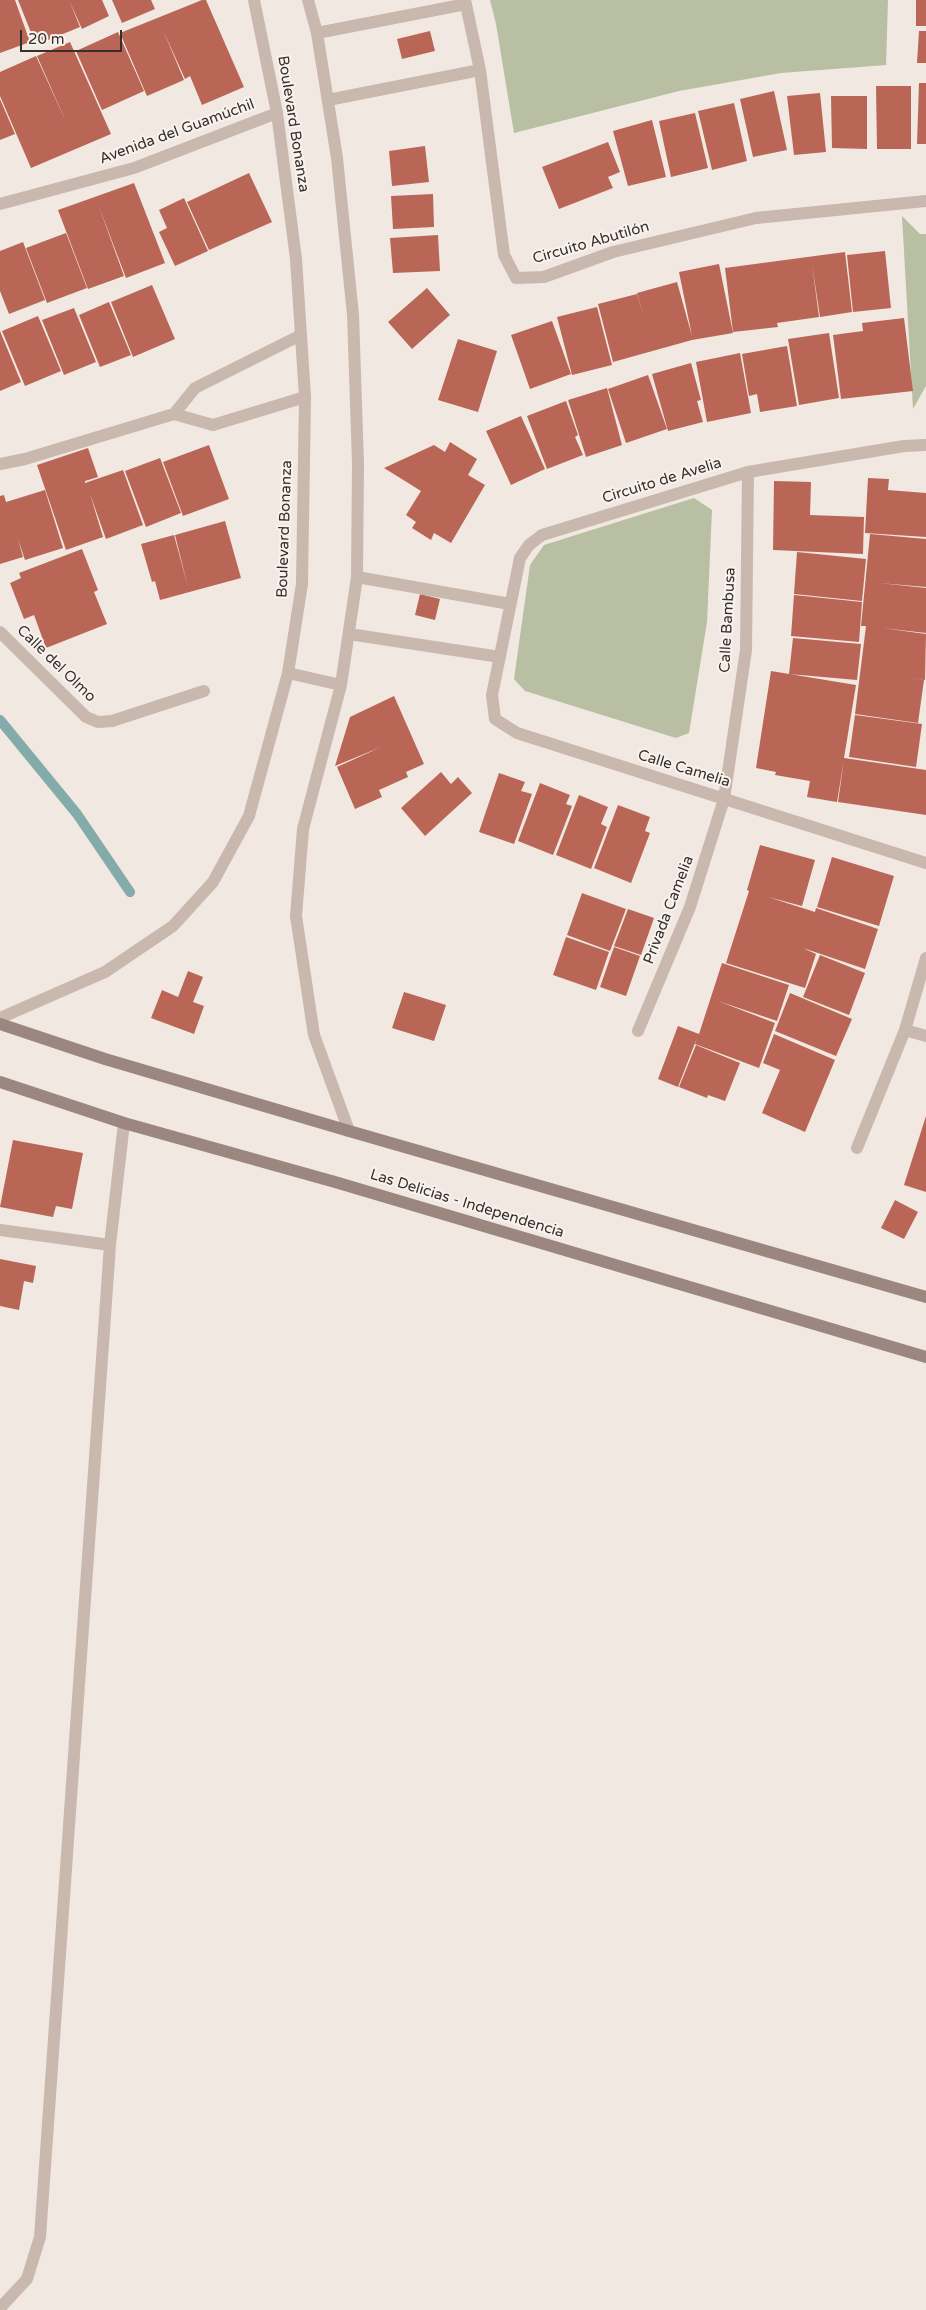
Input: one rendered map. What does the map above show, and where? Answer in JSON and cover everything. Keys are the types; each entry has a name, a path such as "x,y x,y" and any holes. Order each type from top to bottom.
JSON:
{"main road":[{"path":"0,1024 115,1062 349,1131 926,1297"},
{"name":"Las Delicias - Independencia","path":"0,1082 124,1123 335,1182 926,1357"}],"street":[{"name":"Boulevard Bonanza","path":"0,1018 105,972 174,926 213,882 249,816 288,674 302,584 305,397 296,259 277,113 254,0"},
{"path":"308,0 317,33 337,158 353,316 358,463 357,577 341,685 303,829 296,916 314,1035 349,1131"},
{"path":"317,33 465,2"},
{"name":"Circuito Abutilón","path":"465,2 480,70 504,255 516,278 544,277 613,252 756,218 926,201"},
{"path":"328,100 480,70"},
{"name":"Avenida del Guamúchil","path":"0,204 134,168 277,113"},
{"path":"174,414 195,388 301,335"},
{"path":"0,464 25,460 174,414 213,425 305,397"},
{"name":"Circuito de Avelia","path":"500,657 520,558 529,545 542,535 748,472 904,446 926,445"},
{"name":"Calle Bambusa","path":"724,799 746,650 748,472"},
{"path":"357,577 510,604"},
{"name":"Calle del Olmo","path":"0,632 86,717 98,722 112,721 204,691"},
{"path":"350,634 500,657"},
{"name":"Calle Camelia","path":"500,657 492,696 495,719 516,733 926,862"},
{"path":"288,674 341,685"},
{"name":"Privada Camelia","path":"638,1031 690,907 724,799"},
{"path":"857,1148 905,1030 926,958"},
{"path":"905,1030 926,1036"},
{"path":"0,2308 27,2279 40,2237 110,1245 124,1123"},
{"path":"0,1230 110,1245"}],"green space":[{"path":"490,0 888,0 886,65 781,73 679,91 514,133 496,24"},
{"path":"902,216 920,234 926,234 926,386 913,409"},
{"path":"694,498 712,510 707,622 689,733 676,738 525,691 514,679 530,565 544,545"}],"building":[{"path":"0,0 15,0 30,42 0,53"},
{"path":"18,0 69,0 80,27 36,45"},
{"path":"69,0 102,0 109,16 82,29"},
{"path":"112,0 151,0 155,9 122,23"},
{"path":"206,0 244,87 202,105 190,76 185,79 163,30 184,80 147,96 120,33"},
{"path":"916,0 926,0 926,26 916,26"},
{"path":"430,31 435,51 402,59 397,39"},
{"path":"919,31 926,31 926,63 917,63"},
{"path":"118,32 144,91 102,110 76,51"},
{"path":"70,42 111,134 31,168 0,96 0,72 36,56 67,124 37,56"},
{"path":"919,83 926,83 926,144 917,144"},
{"path":"876,86 911,86 911,149 877,149"},
{"path":"774,91 787,150 753,157 740,99"},
{"path":"820,93 826,152 794,155 787,96"},
{"path":"831,96 867,96 867,149 832,148"},
{"path":"0,99 15,134 0,140"},
{"path":"734,103 747,161 712,170 698,111"},
{"path":"695,113 708,168 671,177 659,121"},
{"path":"652,120 666,177 628,186 613,131"},
{"path":"608,142 620,172 608,177 613,188 559,209 542,167"},
{"path":"425,146 429,182 392,186 389,151"},
{"path":"249,173 272,222 209,250 187,202"},
{"path":"134,183 165,263 126,278 98,204 124,276 88,289 58,210"},
{"path":"433,194 434,227 393,229 391,196"},
{"path":"184,198 208,251 175,266 159,232 167,228 159,210"},
{"path":"66,233 87,288 47,303 26,248"},
{"path":"438,235 440,271 393,273 390,238"},
{"path":"23,242 45,300 9,314 0,291 0,251"},
{"path":"885,251 891,308 853,312 847,255"},
{"path":"845,252 852,312 820,317 812,264 819,317 777,323 778,327 733,332 725,268"},
{"path":"719,264 733,333 692,340 613,362 598,304 637,294 644,317 637,293 677,282 692,336 679,272"},
{"path":"152,285 175,339 133,357 111,302"},
{"path":"427,288 450,315 412,349 388,322"},
{"path":"109,302 131,355 100,367 79,315"},
{"path":"597,307 612,365 572,375 557,317"},
{"path":"74,308 96,362 64,375 42,320"},
{"path":"38,316 61,371 25,386 2,331"},
{"path":"904,318 913,391 841,399 833,335 863,331 862,323"},
{"path":"552,321 571,374 530,389 511,335"},
{"path":"0,331 21,382 0,391"},
{"path":"829,333 839,398 799,405 788,339"},
{"path":"458,339 497,351 478,412 438,400"},
{"path":"787,346 797,406 760,412 757,394 749,396 742,354"},
{"path":"740,353 751,413 707,422 696,362"},
{"path":"691,363 701,400 697,401 703,422 668,431 652,374"},
{"path":"648,375 667,429 626,443 608,389"},
{"path":"607,388 622,445 586,457 568,400"},
{"path":"566,401 578,435 575,437 583,455 547,469 527,416"},
{"path":"521,416 545,469 511,485 486,431"},
{"path":"450,442 477,459 468,475 485,485 451,543 434,533 431,540 412,528 416,522 406,515 421,491 384,468 434,445 445,452"},
{"path":"209,445 229,499 183,516 163,462"},
{"path":"88,448 98,477 85,481 85,483 123,470 143,525 106,539 90,494 103,537 66,550 37,465"},
{"path":"160,458 181,513 146,527 125,471"},
{"path":"868,478 889,479 888,490 926,493 926,537 865,533"},
{"path":"774,481 811,482 810,515 864,517 863,554 773,550"},
{"path":"45,490 63,548 25,560 18,539 23,557 0,564 0,496 4,495 6,502"},
{"path":"225,521 241,578 160,600 155,581 152,582 141,544 174,535 188,587 175,535"},
{"path":"870,534 926,539 926,587 879,583 926,588 926,633 882,628 926,634 925,680 902,677 924,680 918,723 855,714 866,626 861,626"},
{"path":"82,549 98,590 94,592 107,624 46,648 34,615 24,619 10,583 21,578 19,573"},
{"path":"797,552 866,559 862,601 794,594"},
{"path":"420,594 440,599 435,620 415,615"},
{"path":"794,595 862,602 859,642 791,636"},
{"path":"793,638 861,644 857,680 789,674"},
{"path":"771,671 856,685 844,758 926,770 926,815 838,802 844,760 837,802 807,797 810,781 775,775 776,772 756,768"},
{"path":"394,696 424,764 406,772 408,777 379,790 382,797 355,809 337,767 381,747 335,766 350,717"},
{"path":"855,715 922,724 916,767 849,757"},
{"path":"441,772 451,784 458,777 472,793 425,836 401,808"},
{"path":"499,773 525,782 521,791 532,794 514,844 479,832"},
{"path":"540,783 570,795 566,804 572,806 553,855 518,841"},
{"path":"579,795 608,807 601,824 607,827 591,869 556,855"},
{"path":"618,805 650,817 645,831 650,833 631,883 594,868"},
{"path":"760,845 815,860 802,906 768,897 815,912 816,908 878,929 865,969 803,948 816,954 805,988 726,963 749,891 747,890"},
{"path":"832,857 894,876 879,926 817,907"},
{"path":"582,893 626,909 610,951 567,935"},
{"path":"628,909 654,918 641,955 614,946"},
{"path":"566,937 609,952 596,990 553,975"},
{"path":"614,947 640,956 626,996 600,987"},
{"path":"820,955 865,973 849,1015 803,997"},
{"path":"722,963 789,985 777,1021 718,1001 775,1023 759,1068 695,1044 697,1038 678,1087 658,1079 678,1026 699,1034"},
{"path":"188,971 203,977 193,1002 204,1006 194,1034 151,1018 162,990 178,997"},
{"path":"404,992 446,1005 434,1041 392,1028"},
{"path":"790,993 852,1019 836,1056 775,1031"},
{"path":"774,1034 835,1060 805,1132 762,1113 780,1070 763,1063"},
{"path":"696,1045 740,1063 725,1101 708,1095 707,1098 679,1087"},
{"path":"926,1116 926,1192 904,1185"},
{"path":"13,1140 83,1153 72,1209 56,1206 53,1217 0,1207"},
{"path":"895,1200 918,1212 904,1239 881,1228"},
{"path":"0,1259 36,1266 33,1283 24,1281 19,1310 0,1306"}],"waterway":[{"path":"0,720 77,814 130,892"}]}
